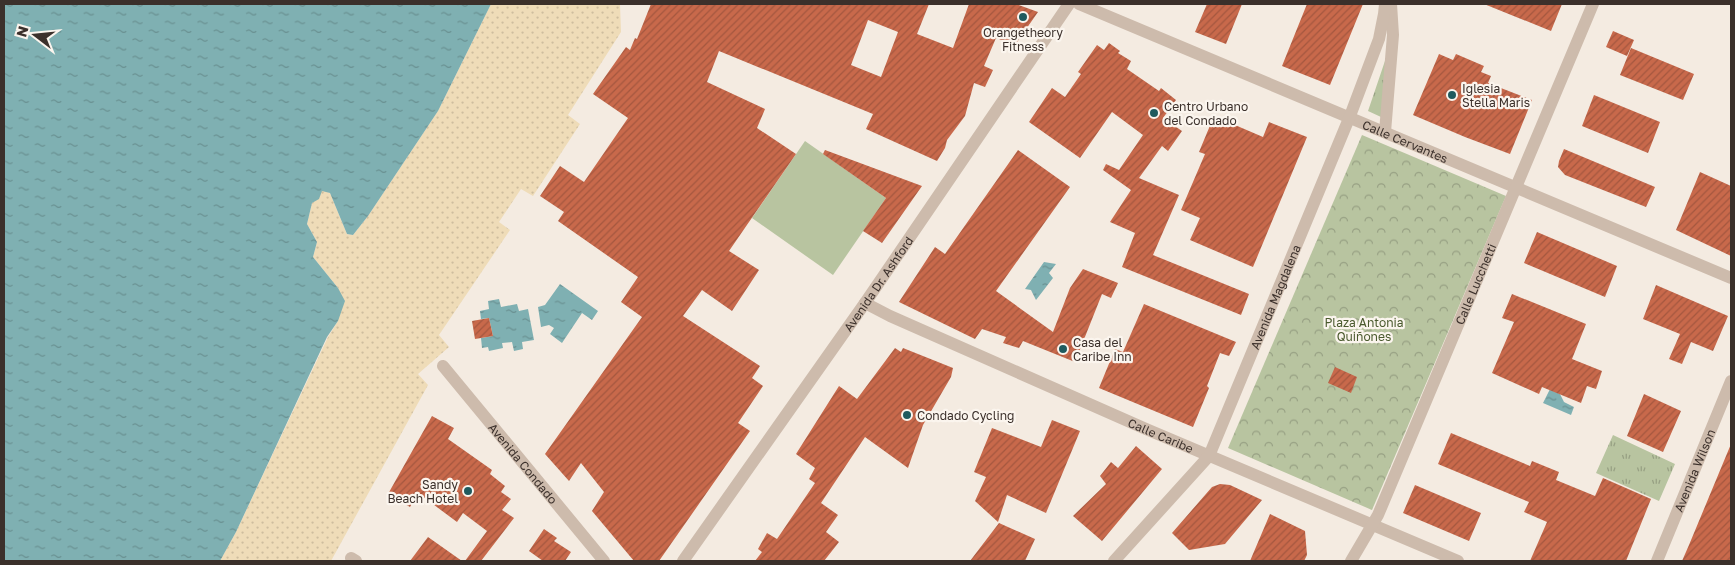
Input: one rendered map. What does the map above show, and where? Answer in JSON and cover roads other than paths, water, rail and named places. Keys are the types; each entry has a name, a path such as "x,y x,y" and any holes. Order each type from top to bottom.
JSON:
{"street":[{"name":"Avenida Dr. Ashford","path":"683,561 865,303 1069,4"},
{"name":"Calle Cervantes","path":"1079,4 1350,116 1515,188 1731,278"},
{"name":"Avenida Magdalena","path":"1114,561 1208,456 1350,116 1379,39 1385,4"},
{"path":"1385,132 1393,35 1391,4"},
{"name":"Calle Lucchetti","path":"1351,561 1378,514 1593,4"},
{"name":"Calle Caribe","path":"865,303 890,316 1208,456 1458,561"},
{"name":"Avenida Condado","path":"443,366 604,561"},
{"name":"Avenida Wilson","path":"1657,561 1731,381"}],"water":[{"path":"4,4 491,4 438,111 368,216 353,235 347,234 330,193 322,191 319,199 312,203 307,224 317,242 313,257 338,288 345,301 338,321 327,337 236,532 220,561 4,561"},
{"path":"1044,262 1056,264 1049,273 1053,278 1036,300 1031,290 1025,289"},
{"path":"560,284 598,311 592,320 582,313 562,343 550,334 554,328 549,325 541,327 538,307 545,305"},
{"path":"499,299 501,307 517,304 519,311 528,309 534,340 522,342 523,349 514,351 512,342 502,343 503,348 489,351 488,347 482,348 481,338 493,336 489,318 481,319 480,311 489,309 488,301"},
{"path":"1550,389 1560,394 1564,402 1574,407 1571,415 1543,403"}],"place":[{"name":"Orangetheory Fitness","path":"1023,17"},
{"name":"Iglesia Stella Maris","path":"1452,95"},
{"name":"Centro Urbano del Condado","path":"1154,113"},
{"name":"Casa del Caribe Inn","path":"1063,349"},
{"name":"Condado Cycling","path":"907,415"},
{"name":"Sandy Beach Hotel","path":"468,491"}],"park label":[{"name":"Plaza Antonia Quiñones","path":"1364,329"}]}
